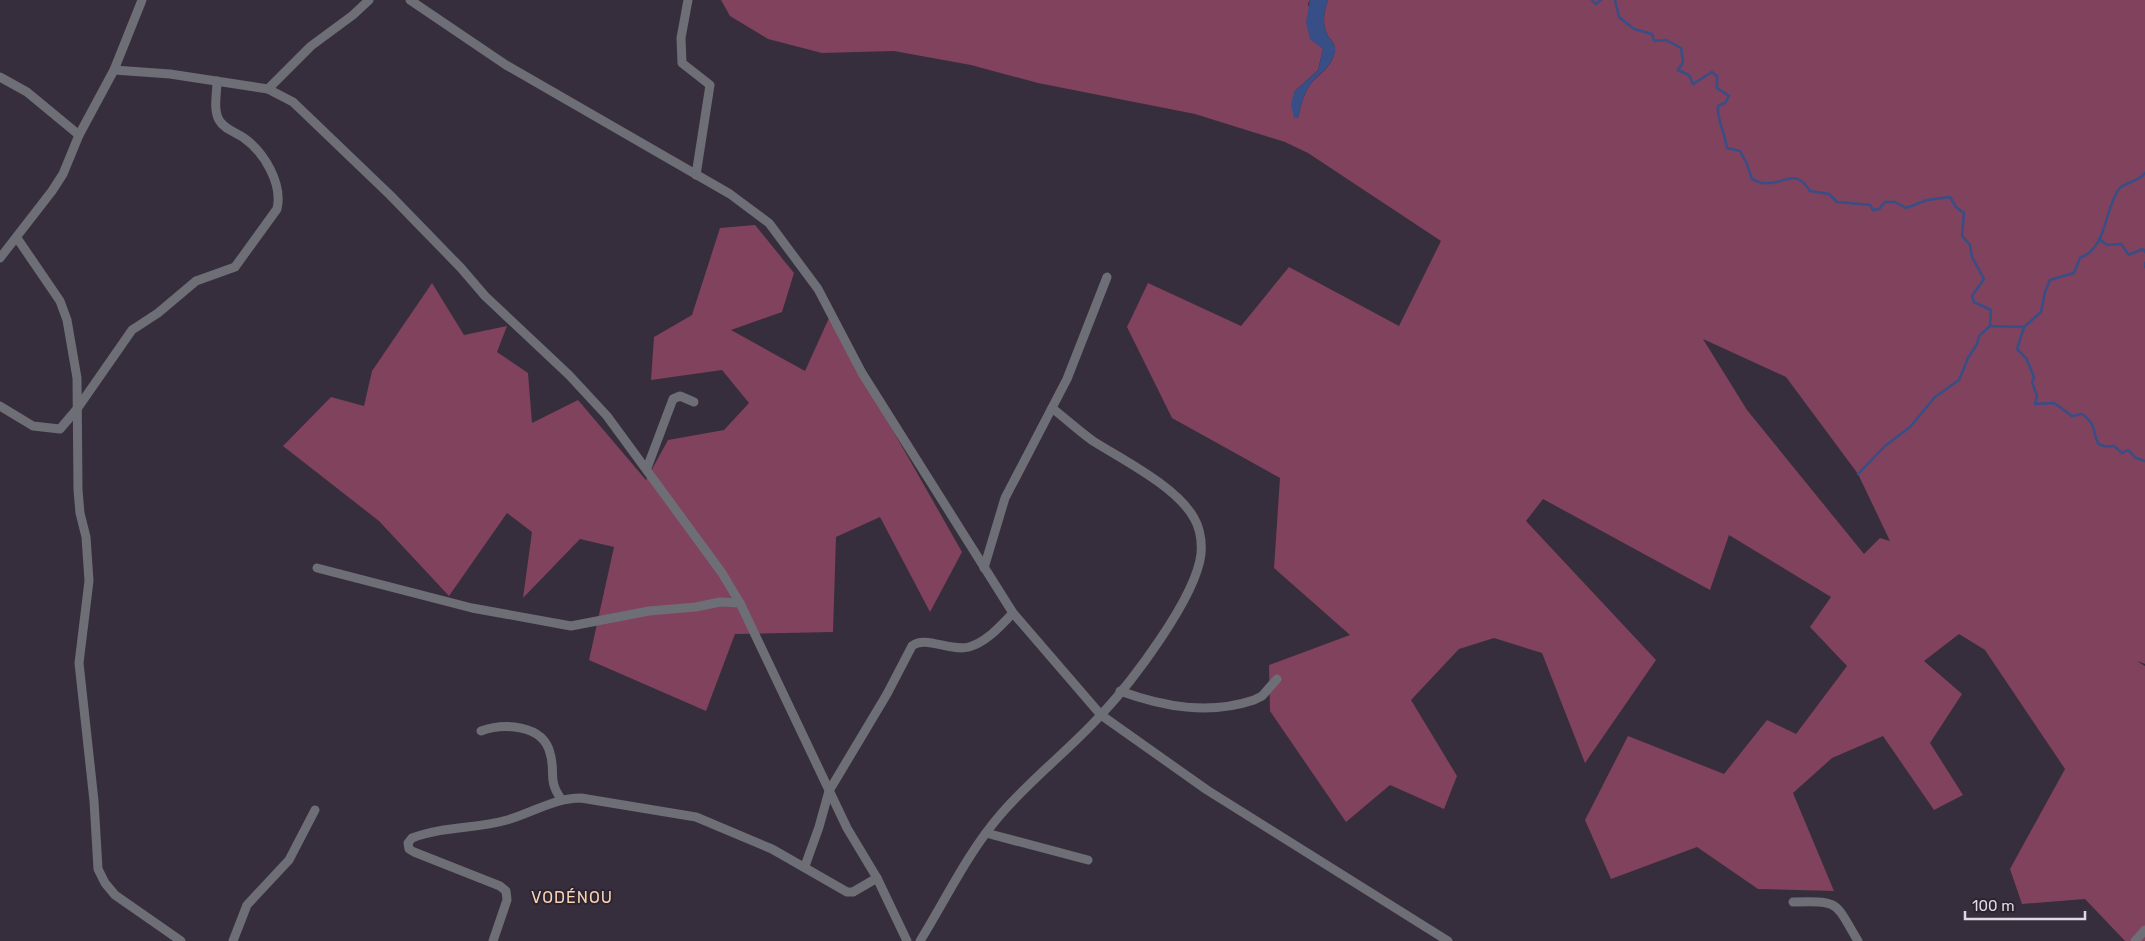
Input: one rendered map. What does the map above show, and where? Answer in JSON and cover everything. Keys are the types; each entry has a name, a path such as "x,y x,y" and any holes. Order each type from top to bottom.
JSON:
{"street":[{"path":"0,258 17,238 63,174 79,135 114,70 142,0"},
{"path":"268,89 311,46 353,15 369,0"},
{"path":"410,0 506,66 754,209 769,223 788,247 818,290 862,372 1013,613 1101,715 1207,790 1448,941"},
{"path":"688,0 681,38 682,63 710,85 696,176"},
{"path":"114,70 170,74 268,89 293,102 390,195 461,268 485,296 569,375 607,416 647,468 722,573 740,603 847,828 878,878 907,941"},
{"path":"0,77 27,92 79,135"},
{"path":"0,406 33,426 60,429 77,409 132,330 158,313 196,281 235,267 277,209 279,201 278,191 270,170 256,148 219,121 216,112 217,81"},
{"path":"17,238 60,301 67,320 77,378 78,490 80,512 86,537 90,581 79,663 94,801 98,869 105,883 115,895 181,941"},
{"path":"984,568 1005,498 1067,378 1107,277"},
{"path":"647,468 673,399 680,396 694,402"},
{"path":"920,941 986,833 1001,814 1101,715 1166,634 1196,574 1201,556 1202,537 1194,518 1182,501 1139,470 1086,436 1052,408"},
{"path":"317,568 472,608 571,626 649,611 696,607 720,602 740,603"},
{"path":"805,866 820,827 829,790 887,694 912,646 917,642 924,641 947,648 968,647 982,641 1013,613"},
{"path":"1120,691 1152,703 1203,708 1254,700 1262,696 1277,679"},
{"path":"481,731 502,726 531,731 541,737 550,752 552,783 562,800"},
{"path":"493,941 507,900 506,891 500,886 414,852 409,849 408,844 412,838 421,834 507,820 562,800 581,798 696,817 744,836 805,866 847,892 853,892 878,878"},
{"path":"233,941 247,905 288,860 314,810"},
{"path":"986,833 1088,860"},
{"path":"1793,902 1831,902 1837,906 1858,941"},
{"path":"2135,941 2145,930"}],"shaded area":[{"path":"721,0 1310,0 1308,4 1323,49 1318,70 1294,92 1298,118 1302,101 1308,89 1331,62 1335,51 1335,46 1324,26 1328,0 2145,0 2145,664 2137,661 2145,666 2145,941 2125,941 2085,899 2022,904 2010,869 2065,769 1985,650 1959,634 1924,661 1962,694 1930,743 1963,795 1934,810 1883,736 1832,758 1793,793 1834,891 1758,889 1697,847 1611,879 1585,820 1628,736 1724,774 1767,720 1796,734 1847,666 1810,627 1831,597 1729,535 1710,590 1543,499 1526,521 1656,660 1585,763 1542,653 1494,638 1459,649 1411,700 1457,776 1444,809 1390,785 1346,822 1270,711 1269,665 1350,635 1274,568 1280,478 1172,418 1127,327 1148,283 1241,326 1289,267 1399,326 1441,241 1308,153 1285,142 1195,114 1038,83 971,65 894,51 822,53 768,39 730,16","holes":["1703,339 1786,377 1858,474 1890,541 1880,538 1864,554 1747,410"]},
{"path":"755,225 794,273 782,312 731,330 805,371 829,318 962,552 930,612 880,517 836,537 833,632 735,634 706,711 589,660 614,547 580,539 523,598 532,532 507,513 449,596 379,521 283,446 331,397 364,406 372,371 432,283 464,335 507,326 497,352 528,373 532,423 578,400 646,480 668,440 724,430 749,403 722,370 651,380 654,337 692,315 720,228"}],"water":[{"path":"1310,0 1328,0 1324,26 1335,46 1335,51 1331,62 1308,89 1302,101 1298,118 1294,118 1291,105 1294,92 1318,70 1323,49 1310,39 1306,22"}],"waterway":[{"path":"1592,0 1596,4 1601,0"},
{"path":"1615,0 1619,17 1634,29 1652,34 1654,41 1666,40 1681,48 1683,62 1678,70 1689,75 1693,84 1712,72 1717,76 1717,88 1729,96 1725,103 1718,106 1727,148 1740,151 1752,179 1762,183 1771,183 1794,178 1804,184 1810,191 1829,194 1837,202 1870,205 1873,210 1879,209 1885,202 1895,202 1906,208 1927,200 1950,197 1956,207 1964,213 1962,236 1970,245 1972,257 1984,279 1972,296 1974,302 1991,310 1990,326 1979,336 1959,380 1935,397 1910,427 1885,446 1858,474"},
{"path":"1990,326 2024,327 2041,312 2045,292 2050,280 2074,273 2080,258 2089,253 2101,237 2114,197 2119,189 2145,173"},
{"path":"2099,239 2107,245 2121,244 2129,255 2143,249 2145,252"},
{"path":"2024,327 2017,349 2026,358 2034,377 2032,382 2037,396 2035,404 2054,403 2072,416 2082,414 2091,423 2098,443 2114,446 2122,453 2128,450 2136,458 2145,461"}],"district":[{"name":"VODÉNOU","path":"572,897"}]}
